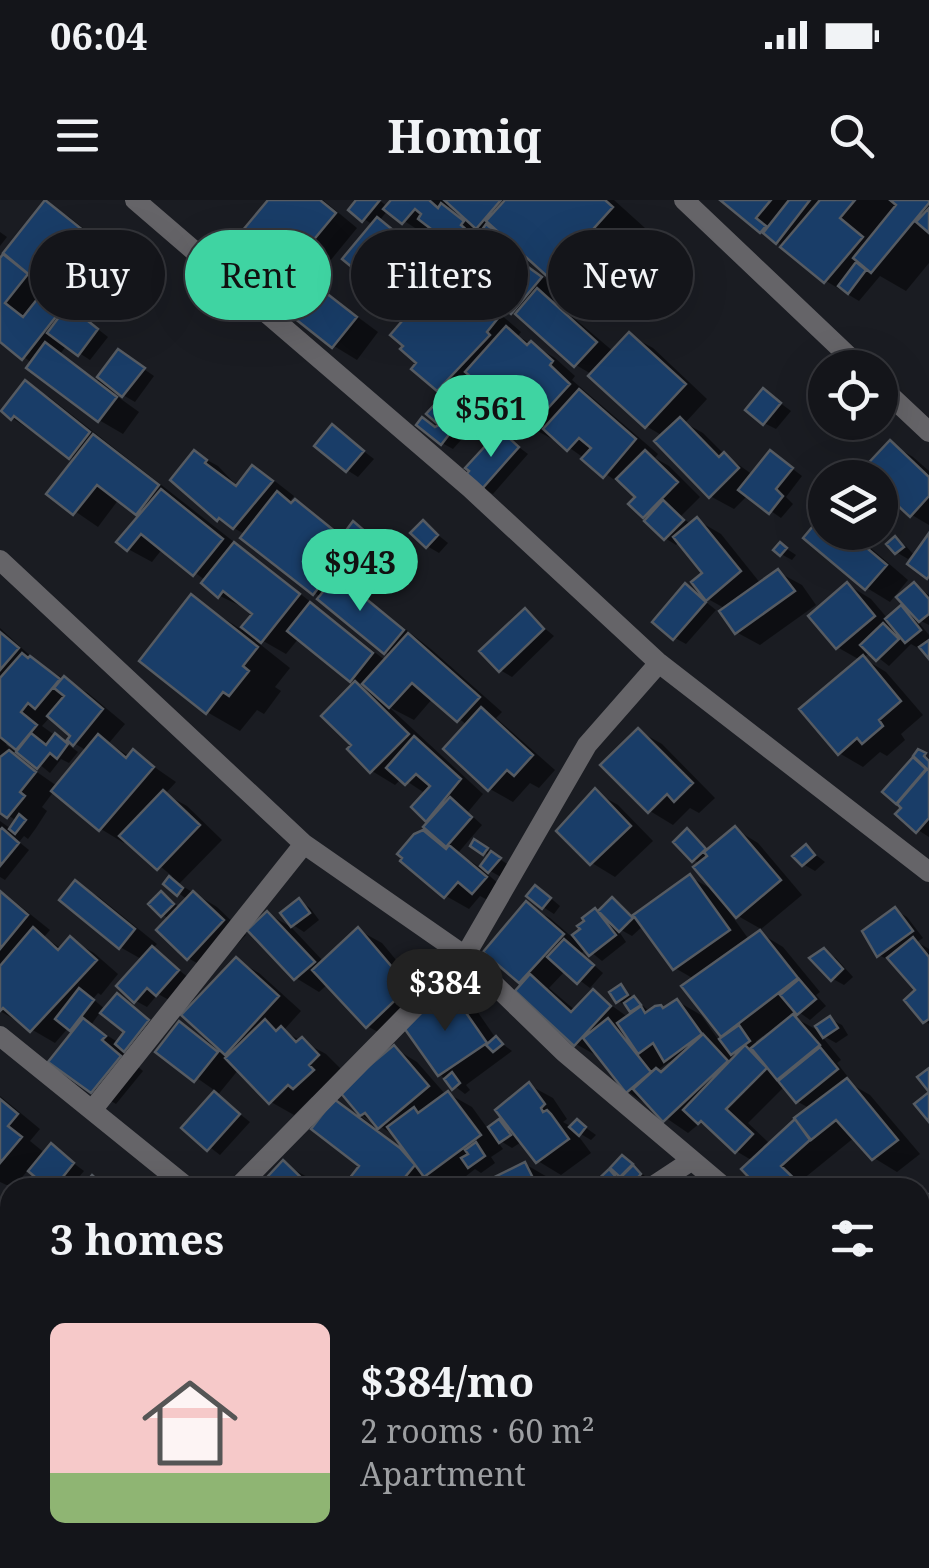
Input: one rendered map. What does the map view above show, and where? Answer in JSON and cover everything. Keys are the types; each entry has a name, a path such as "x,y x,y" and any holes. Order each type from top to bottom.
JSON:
{"street":[{"path":"134,200 470,488 660,663 929,872"},
{"path":"684,200 842,350"},
{"path":"898,403 929,432"},
{"path":"0,560 304,844 465,956 564,1052 712,1178"},
{"path":"247,1178 465,956 587,745 660,663"},
{"path":"94,1110 304,844"},
{"path":"0,1036 176,1178"},
{"path":"666,1178 691,1162"}],"building":[{"path":"45,200 83,230 30,230 30,275 3,253"},
{"path":"268,200 320,200 336,213 322,230 243,230"},
{"path":"356,200 380,200 362,222 348,210"},
{"path":"391,200 429,200 438,208 441,203 464,221 461,225 467,230 432,230 418,219 421,214 415,209 402,224 383,209"},
{"path":"444,200 501,200 476,229"},
{"path":"505,200 605,200 613,207 592,230 548,230 548,277 528,259 528,230 496,230 486,221"},
{"path":"720,200 771,200 756,218 766,226 760,233"},
{"path":"789,200 810,200 776,244 763,233"},
{"path":"820,200 855,200 840,218 863,237 824,283 780,247"},
{"path":"890,200 929,203 871,273 853,258 896,205"},
{"path":"929,208 929,233 916,222"},
{"path":"377,217 393,230 366,230"},
{"path":"351,248 351,266 342,259"},
{"path":"3,254 28,274 5,303 23,317 30,308 30,320 53,320 22,360 0,342"},
{"path":"856,262 866,270 848,294 838,286"},
{"path":"528,267 542,277 528,294"},
{"path":"537,288 548,298 548,320 573,320 597,342 574,367 522,320 528,320 528,299"},
{"path":"331,297 355,320 332,348 297,320 331,320"},
{"path":"57,320 87,320 98,329 78,356 47,333"},
{"path":"403,320 497,320 487,332 490,335 437,391 411,369 416,363 390,335"},
{"path":"506,326 527,345 531,341 570,384 529,429 510,411 514,407 490,386 486,390 465,372"},
{"path":"629,332 686,384 645,428 588,376"},
{"path":"45,342 117,397 98,422 26,368"},
{"path":"118,349 145,368 122,397 97,377"},
{"path":"25,380 90,432 69,459 14,416 11,420 1,411"},
{"path":"457,380 482,402 469,416 457,405 439,425 426,414"},
{"path":"763,388 781,403 763,425 745,410"},
{"path":"579,389 636,439 603,478 581,459 591,448 579,438 567,451 543,429"},
{"path":"422,417 451,432 441,445 416,425"},
{"path":"680,417 719,457 724,452 739,468 709,498 654,441"},
{"path":"332,424 364,451 346,472 314,446"},
{"path":"500,430 519,447 481,490 465,476 469,471 465,468"},
{"path":"93,434 159,485 136,515 97,485 73,515 46,494"},
{"path":"890,440 929,477 929,496 910,517 898,506 898,460 871,460"},
{"path":"194,450 236,486 252,465 273,481 233,529 219,518 217,521 170,480"},
{"path":"645,450 678,482 643,518 628,504 635,497 616,479"},
{"path":"770,450 793,468 776,489 783,496 769,514 738,490"},
{"path":"161,489 223,539 193,576 141,534 127,551 116,542"},
{"path":"277,491 291,503 295,499 342,537 327,555 337,564 313,595 240,538"},
{"path":"663,500 684,520 664,540 644,521"},
{"path":"697,517 741,571 706,601 691,582 702,573 673,537"},
{"path":"423,520 438,535 426,548 410,533"},
{"path":"353,521 366,532 347,553 336,544"},
{"path":"929,533 929,576 927,579 907,564"},
{"path":"234,542 300,594 261,643 241,627 252,614 223,591 218,598 201,583"},
{"path":"780,542 787,548 780,556 773,550"},
{"path":"817,550 869,550 887,565 865,590"},
{"path":"350,551 363,562 352,576 338,565"},
{"path":"778,569 795,591 735,634 719,611"},
{"path":"337,575 404,630 384,654 317,599"},
{"path":"847,582 875,616 836,649 808,616"},
{"path":"914,582 929,599 929,614 919,622 896,597"},
{"path":"685,583 706,602 673,640 652,622"},
{"path":"191,594 258,647 243,666 249,671 229,696 223,692 206,714 139,661"},
{"path":"310,602 373,653 350,682 287,631"},
{"path":"901,605 921,630 905,643 885,619"},
{"path":"525,608 544,629 499,672 479,651"},
{"path":"883,623 899,639 876,661 860,645"},
{"path":"0,632 19,648 0,670"},
{"path":"408,633 480,697 457,722 412,683 389,708 362,684"},
{"path":"929,640 929,659 919,647"},
{"path":"22,653 60,679 35,709 28,703 21,712 37,725 16,750 0,737 0,678"},
{"path":"863,655 901,701 879,720 883,726 862,744 857,738 838,755 799,709"},
{"path":"64,676 103,709 73,746 67,740 70,736 47,716 64,696 54,688"},
{"path":"355,681 409,734 370,773 347,749 351,745 321,716"},
{"path":"481,707 533,755 514,776 507,770 488,791 443,749"},
{"path":"638,728 693,783 674,802 667,794 648,813 600,765"},
{"path":"31,733 46,745 55,733 68,744 57,759 50,753 37,769 16,752"},
{"path":"98,734 126,758 133,749 154,767 99,831 51,791"},
{"path":"414,736 461,779 426,822 411,807 430,786 416,774 405,785 386,768"},
{"path":"918,749 926,753 929,761 929,818 916,833 895,814 901,808 897,804 927,769 913,756"},
{"path":"9,750 36,772 20,792 25,796 7,818 0,813 0,757"},
{"path":"913,757 926,769 896,804 882,792"},
{"path":"595,788 631,826 590,865 556,831"},
{"path":"163,790 200,825 157,870 119,836"},
{"path":"450,797 472,817 446,847 423,827"},
{"path":"19,814 26,820 15,834 9,829"},
{"path":"735,826 781,880 736,918 693,867 707,856 704,852"},
{"path":"687,828 706,849 692,862 673,842"},
{"path":"0,830 19,843 0,866"},
{"path":"423,830 446,849 449,845 487,877 472,894 458,882 444,898 400,861 402,858 397,854 414,834"},
{"path":"474,839 488,848 483,855 470,846"},
{"path":"806,844 815,855 802,866 792,856"},
{"path":"491,851 501,858 488,873 480,866"},
{"path":"690,874 730,930 673,970 633,915"},
{"path":"169,876 183,888 177,896 163,884"},
{"path":"75,880 135,929 119,949 59,900"},
{"path":"535,885 551,898 542,909 526,896"},
{"path":"0,891 28,915 0,949"},
{"path":"161,891 174,904 161,917 148,904"},
{"path":"193,891 224,920 187,960 156,930"},
{"path":"612,897 633,918 619,932 598,911"},
{"path":"299,898 310,913 291,927 280,913"},
{"path":"526,901 564,934 519,983 483,952"},
{"path":"895,907 913,931 877,957 862,931"},
{"path":"595,908 616,935 589,956 572,935 580,929 577,926 584,921 582,918"},
{"path":"267,911 315,962 294,980 247,930"},
{"path":"33,927 58,950 70,936 97,960 30,1032 3,1008 0,1011 0,966"},
{"path":"358,927 409,987 366,1028 312,970"},
{"path":"760,930 798,978 721,1037 681,986"},
{"path":"913,937 929,957 929,1019 923,1023 904,1000 915,990 887,958"},
{"path":"564,939 594,965 577,984 547,957"},
{"path":"152,946 179,970 156,996 147,988 134,1003 116,986"},
{"path":"824,948 843,969 831,981 809,958"},
{"path":"236,957 279,996 225,1055 181,1015"},
{"path":"530,974 571,1012 593,989 611,1006 574,1046 515,991"},
{"path":"799,979 816,999 797,1015 780,995"},
{"path":"621,984 628,995 616,1003 609,992"},
{"path":"79,988 94,1000 70,1031 55,1019"},
{"path":"451,991 487,1043 438,1076 402,1025"},
{"path":"117,993 149,1020 124,1052 115,1044 124,1032 100,1013"},
{"path":"634,996 641,1005 630,1012 624,1003"},
{"path":"677,999 702,1034 664,1062 653,1043 638,1054 617,1023 641,1006 645,1013"},
{"path":"793,1014 820,1045 777,1080 751,1048"},
{"path":"830,1016 838,1028 823,1038 815,1026"},
{"path":"83,1018 106,1036 102,1040 121,1056 91,1093 48,1062"},
{"path":"608,1018 651,1072 626,1093 583,1038"},
{"path":"265,1019 276,1031 281,1026 296,1042 302,1037 319,1055 309,1065 314,1070 293,1089 288,1085 269,1104 225,1058"},
{"path":"179,1021 218,1052 194,1082 155,1052"},
{"path":"739,1025 750,1041 731,1055 719,1039"},
{"path":"703,1034 728,1061 663,1122 633,1089 656,1068 661,1072"},
{"path":"496,1036 503,1044 493,1052 486,1045"},
{"path":"394,1045 429,1086 378,1129 365,1113 360,1116 339,1091"},
{"path":"745,1045 767,1068 726,1109 753,1134 735,1153 683,1110"},
{"path":"820,1047 838,1069 796,1103 778,1081"},
{"path":"929,1068 929,1092 917,1077"},
{"path":"452,1072 460,1083 452,1090 444,1079"},
{"path":"847,1078 898,1140 872,1160 836,1120 811,1140 794,1118"},
{"path":"529,1082 545,1104 543,1112 551,1114 569,1139 536,1163 495,1110"},
{"path":"214,1091 240,1114 207,1151 181,1128"},
{"path":"448,1091 481,1135 424,1177 387,1127 414,1107 418,1113"},
{"path":"929,1092 929,1122 914,1104"},
{"path":"0,1099 18,1114 8,1126 22,1137 0,1163"},
{"path":"334,1099 400,1148 415,1165 404,1178 350,1178 359,1166 311,1129"},
{"path":"499,1119 511,1135 499,1143 488,1127"},
{"path":"577,1119 586,1127 579,1136 569,1127"},
{"path":"795,1119 810,1140 781,1166 794,1178 750,1178 741,1169"},
{"path":"476,1142 485,1156 468,1168 461,1158"},
{"path":"51,1143 74,1163 62,1178 36,1178 28,1171"},
{"path":"622,1155 633,1164 620,1177 610,1168"},
{"path":"283,1160 302,1178 266,1178"},
{"path":"525,1162 533,1178 492,1178"},
{"path":"633,1165 641,1174 637,1178 620,1178"},
{"path":"609,1169 617,1178 600,1178"}]}
